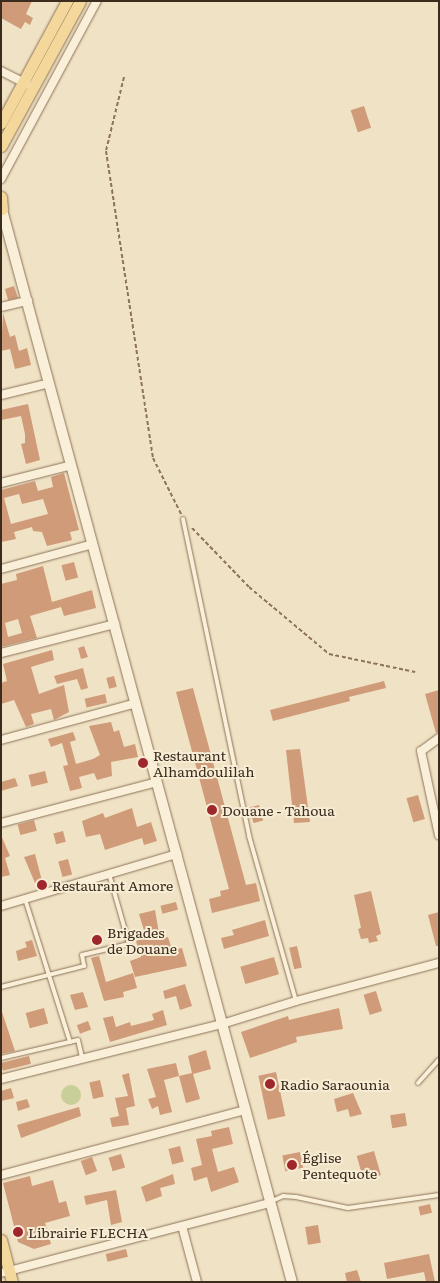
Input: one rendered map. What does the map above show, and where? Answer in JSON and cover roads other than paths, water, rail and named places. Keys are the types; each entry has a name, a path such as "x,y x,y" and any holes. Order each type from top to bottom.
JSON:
{"main road":[{"path":"1,146 67,1"},
{"path":"1,123 28,85 80,1"},
{"path":"1,1240 7,1275"}],"street":[{"path":"1,179 97,1"},
{"path":"1,71 28,85"},
{"path":"2,204 292,1282"},
{"path":"1,307 28,301"},
{"path":"1,395 50,383"},
{"path":"1,483 72,465"},
{"path":"1,568 93,544"},
{"path":"1,653 115,624"},
{"path":"1,740 136,703"},
{"path":"439,738 421,751 439,835"},
{"path":"1,823 157,782"},
{"path":"1,906 177,854"},
{"path":"1,1079 222,1024 296,1000 439,963"},
{"path":"1,1175 245,1110"},
{"path":"7,1275 270,1202"},
{"path":"182,1226 197,1282"}],"lane":[{"path":"184,519 249,836 296,1000"},
{"path":"1,987 84,966 82,955 129,944 109,874"},
{"path":"25,899 70,1042"},
{"path":"1,1058 78,1040 83,1060"},
{"path":"418,1084 439,1060"},
{"path":"270,1202 283,1196 296,1197 348,1208 439,1195"}],"place":[{"name":"Restaurant Alhamdoulilah","path":"143,763"},
{"name":"Douane - Tahoua","path":"212,810"},
{"name":"Restaurant Amore","path":"42,885"},
{"name":"Brigades de Douane","path":"97,940"},
{"name":"Radio Saraounia","path":"270,1084"},
{"name":"Église Pentequote","path":"292,1165"},
{"name":"Librairie FLECHA","path":"18,1232"}]}
